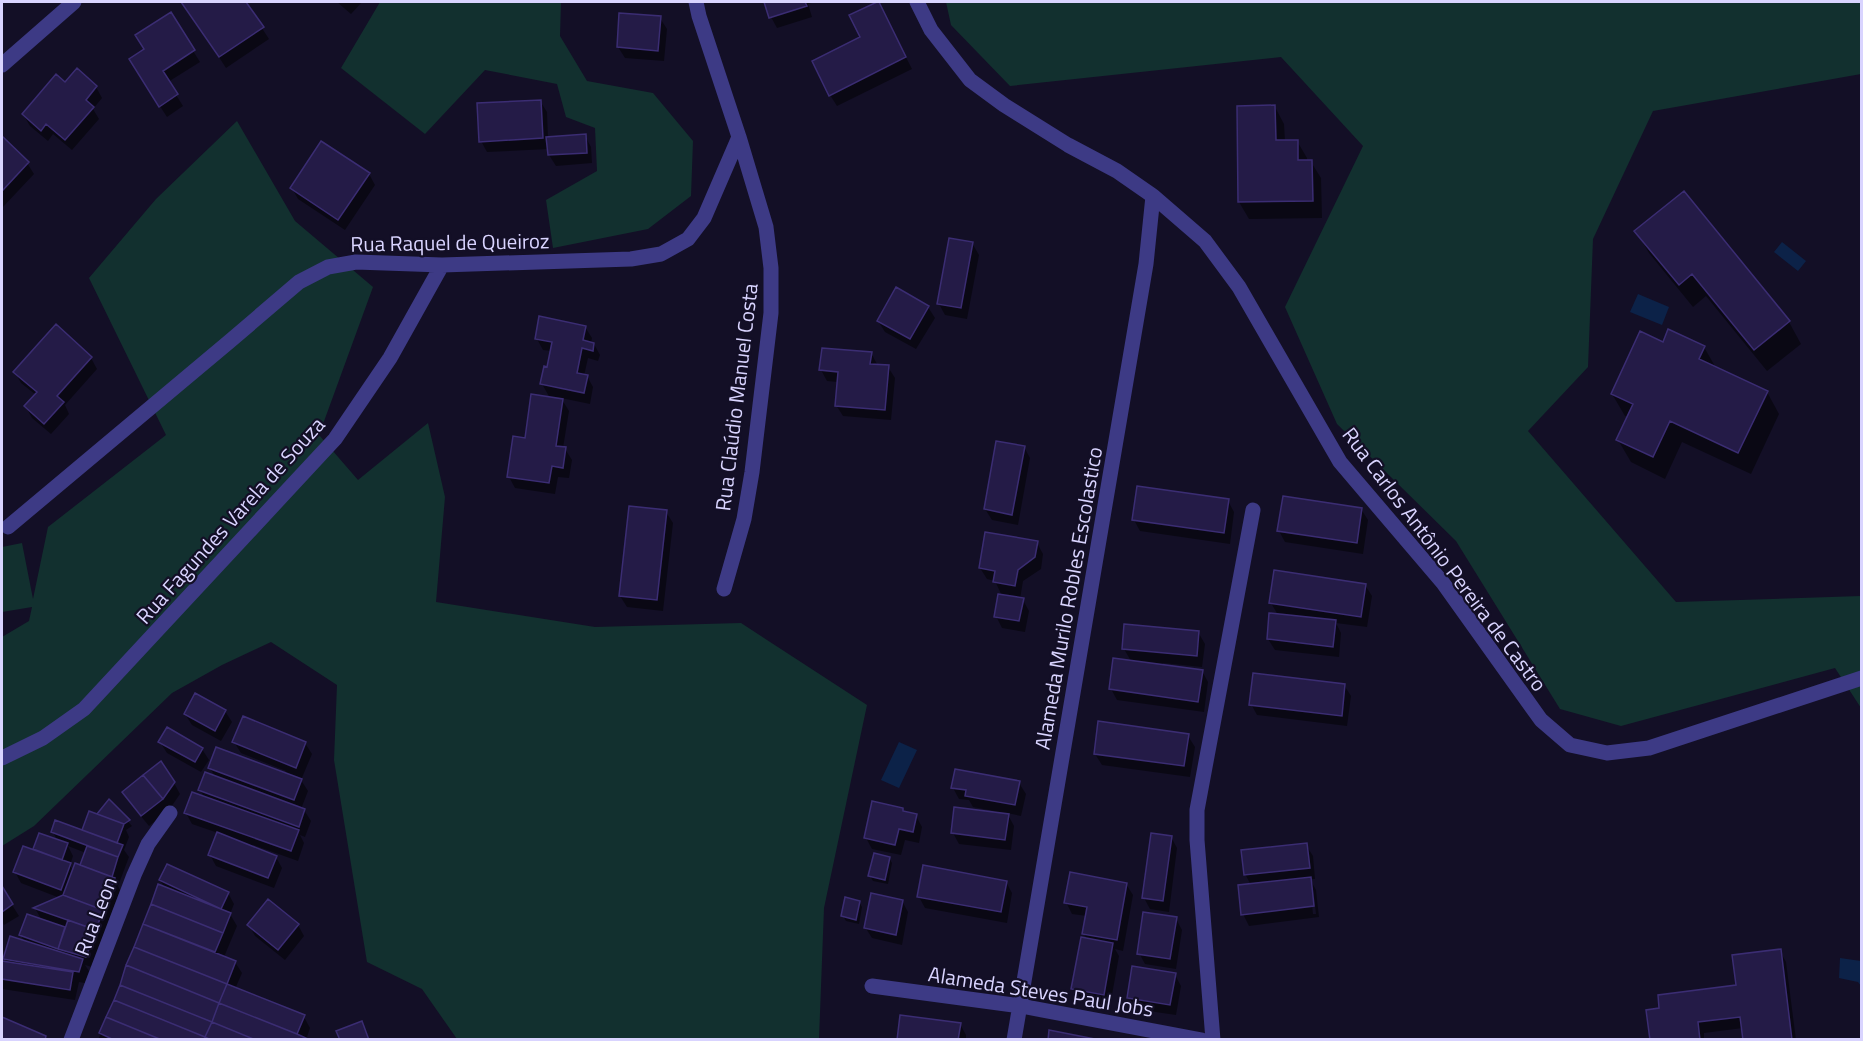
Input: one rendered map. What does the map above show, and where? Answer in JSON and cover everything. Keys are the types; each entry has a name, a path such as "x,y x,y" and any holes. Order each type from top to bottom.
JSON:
{"street":[{"path":"2,65 74,2"},
{"name":"Rua Claúdio Manuel Costa","path":"696,2 766,226 771,268 771,313 752,472 744,519 724,589"},
{"name":"Rua Carlos Antônio Pereira de Castro","path":"917,2 931,30 970,80 1004,105 1117,171 1153,196 1205,241 1239,288 1340,462 1443,583 1540,720 1570,745 1607,753 1649,748 1862,678"},
{"name":"Rua Raquel de Queiroz","path":"8,527 299,282 328,267 356,262 442,265 631,259 661,254 688,239 704,218 739,137"},
{"name":"Alameda Murilo Robles Escolastico","path":"1014,1040 1146,264 1153,196"},
{"name":"Rua Fagundes Varela de Souza","path":"2,758 43,738 84,709 335,439 390,358 442,265"},
{"path":"1212,1040 1197,840 1197,810 1253,510"},
{"name":"Rua Leon","path":"71,1040 134,874 148,844 170,813"},
{"name":"Alameda Steves Paul Jobs","path":"872,986 1021,1006 1202,1040"}],"green space":[{"path":"380,2 561,2 560,36 587,81 653,93 693,141 691,196 648,229 553,248 546,200 597,171 595,128 566,117 557,84 485,70 425,134 341,68"},
{"path":"946,2 1861,2 1861,74 1653,111 1593,239 1588,367 1528,431 1676,602 1861,596 1861,708 1835,668 1621,726 1560,709 1456,541 1337,424 1285,307 1363,146 1281,57 1010,86 951,25"},
{"path":"237,121 295,221 373,287 319,435 358,480 428,423 445,497 436,602 595,627 741,623 867,705 824,908 819,1039 457,1039 422,989 367,962 334,760 337,685 271,642 222,665 172,693 34,826 2,846 2,637 29,621 32,607 2,612 2,547 22,543 33,599 48,527 166,435 89,278 156,199"}],"water":[{"path":"1782,242 1806,261 1798,271 1774,252"},
{"path":"1638,294 1669,307 1662,325 1630,312"},
{"path":"899,742 917,750 899,788 881,780"},
{"path":"1840,958 1861,961 1861,986 1858,982 1839,978"}],"building":[{"path":"181,2 246,2 264,27 219,57"},
{"path":"764,2 805,2 807,6 769,18"},
{"path":"877,2 906,57 829,96 812,61 860,37 849,15"},
{"path":"171,12 195,50 163,71 178,94 159,107 129,59 144,49 135,35"},
{"path":"619,13 661,16 658,51 617,47"},
{"path":"77,68 97,86 86,100 94,107 65,140 46,124 41,131 22,114 56,74 65,82"},
{"path":"541,100 543,138 479,142 477,103"},
{"path":"1275,105 1276,140 1298,140 1298,160 1312,160 1313,201 1238,202 1237,106"},
{"path":"586,134 587,153 548,155 546,137"},
{"path":"2,136 29,162 2,191"},
{"path":"321,141 370,173 338,220 290,188"},
{"path":"1684,191 1790,321 1754,350 1692,274 1679,285 1634,231"},
{"path":"949,238 973,242 961,308 937,304"},
{"path":"896,287 929,306 910,339 877,321"},
{"path":"539,316 586,326 583,340 594,343 593,351 582,348 577,373 588,375 584,393 540,384 544,366 547,367 552,342 535,339"},
{"path":"56,324 92,357 57,396 64,402 44,424 24,406 37,392 13,372"},
{"path":"1668,329 1705,346 1699,359 1768,391 1738,453 1670,421 1653,457 1616,440 1633,404 1611,394 1640,331 1663,342"},
{"path":"822,348 872,352 870,364 889,365 885,410 835,406 838,372 819,370"},
{"path":"531,394 563,399 556,446 566,447 563,468 552,466 549,483 507,477 513,436 525,438"},
{"path":"996,441 1025,446 1012,515 984,509"},
{"path":"1137,486 1229,499 1224,533 1132,520"},
{"path":"1283,496 1362,508 1357,543 1277,531"},
{"path":"629,506 667,510 657,600 619,596"},
{"path":"985,532 1038,541 1035,557 1018,570 1015,586 993,582 995,571 979,568"},
{"path":"1274,570 1366,584 1361,617 1269,603"},
{"path":"998,594 1024,598 1019,621 994,617"},
{"path":"1269,613 1336,620 1333,647 1267,639"},
{"path":"1124,624 1199,631 1197,656 1122,649"},
{"path":"1113,658 1203,670 1198,702 1109,689"},
{"path":"1253,673 1345,684 1342,716 1249,705"},
{"path":"195,693 226,710 215,731 184,714"},
{"path":"243,716 306,742 296,768 232,742"},
{"path":"1098,721 1189,734 1184,766 1094,754"},
{"path":"167,727 203,748 195,762 158,742"},
{"path":"216,747 302,779 294,800 208,768"},
{"path":"161,761 175,782 163,799 143,775"},
{"path":"955,769 1020,781 1015,805 965,796 966,790 951,788"},
{"path":"205,772 305,809 299,827 198,790"},
{"path":"143,775 163,799 141,816 122,792"},
{"path":"192,792 299,830 291,851 184,813"},
{"path":"109,799 130,820 124,824 97,814"},
{"path":"872,801 903,808 903,811 917,814 913,832 899,829 895,845 864,838"},
{"path":"954,807 1009,814 1005,840 951,833"},
{"path":"89,811 124,824 117,843 82,830"},
{"path":"55,820 123,845 118,857 51,832"},
{"path":"217,832 277,856 268,878 208,855"},
{"path":"39,833 68,843 62,860 33,849"},
{"path":"1151,833 1172,836 1163,901 1142,898"},
{"path":"1307,843 1310,868 1244,875 1241,850"},
{"path":"23,846 71,863 61,890 13,872"},
{"path":"87,846 118,857 112,877 80,865"},
{"path":"874,853 890,857 885,880 868,876"},
{"path":"75,863 115,878 103,910 63,895"},
{"path":"167,864 229,892 221,909 159,880"},
{"path":"923,865 1007,881 1001,912 917,897"},
{"path":"1070,872 1127,883 1117,940 1082,934 1087,907 1064,903"},
{"path":"1311,877 1314,906 1241,915 1238,885"},
{"path":"158,884 231,913 223,933 151,904"},
{"path":"2,886 13,904 2,912"},
{"path":"871,893 903,900 896,935 864,928"},
{"path":"63,895 103,910 96,930 33,908"},
{"path":"845,897 860,901 856,920 841,916"},
{"path":"268,899 299,924 278,950 247,925"},
{"path":"151,904 223,933 215,952 143,924"},
{"path":"1143,912 1177,917 1170,959 1137,954"},
{"path":"27,914 65,927 58,949 19,935"},
{"path":"68,920 96,930 86,957 58,949"},
{"path":"143,924 236,961 227,984 134,947"},
{"path":"10,936 83,959 79,972 3,959"},
{"path":"1081,937 1113,943 1104,995 1071,989"},
{"path":"134,947 227,984 219,1003 126,965"},
{"path":"1781,949 1792,1040 1743,1040 1740,1017 1698,1022 1700,1040 1650,1040 1646,1010 1659,1008 1658,995 1736,985 1732,955"},
{"path":"2,961 73,972 70,990 2,979"},
{"path":"126,965 219,1003 212,1022 120,985"},
{"path":"1132,966 1176,973 1170,1005 1127,998"},
{"path":"227,984 305,1015 297,1034 219,1003"},
{"path":"120,985 212,1022 205,1037 114,1000"},
{"path":"114,1000 205,1037 204,1040 162,1040 106,1017"},
{"path":"219,1003 310,1040 256,1040 212,1022"},
{"path":"900,1015 961,1023 958,1040 897,1040"},
{"path":"2,1017 46,1036 45,1040 2,1040"},
{"path":"106,1017 162,1040 114,1040 99,1033"},
{"path":"362,1021 369,1040 340,1040 336,1031"},
{"path":"212,1022 256,1040 211,1040 205,1037"},
{"path":"1049,1030 1100,1040 1048,1040"}]}
